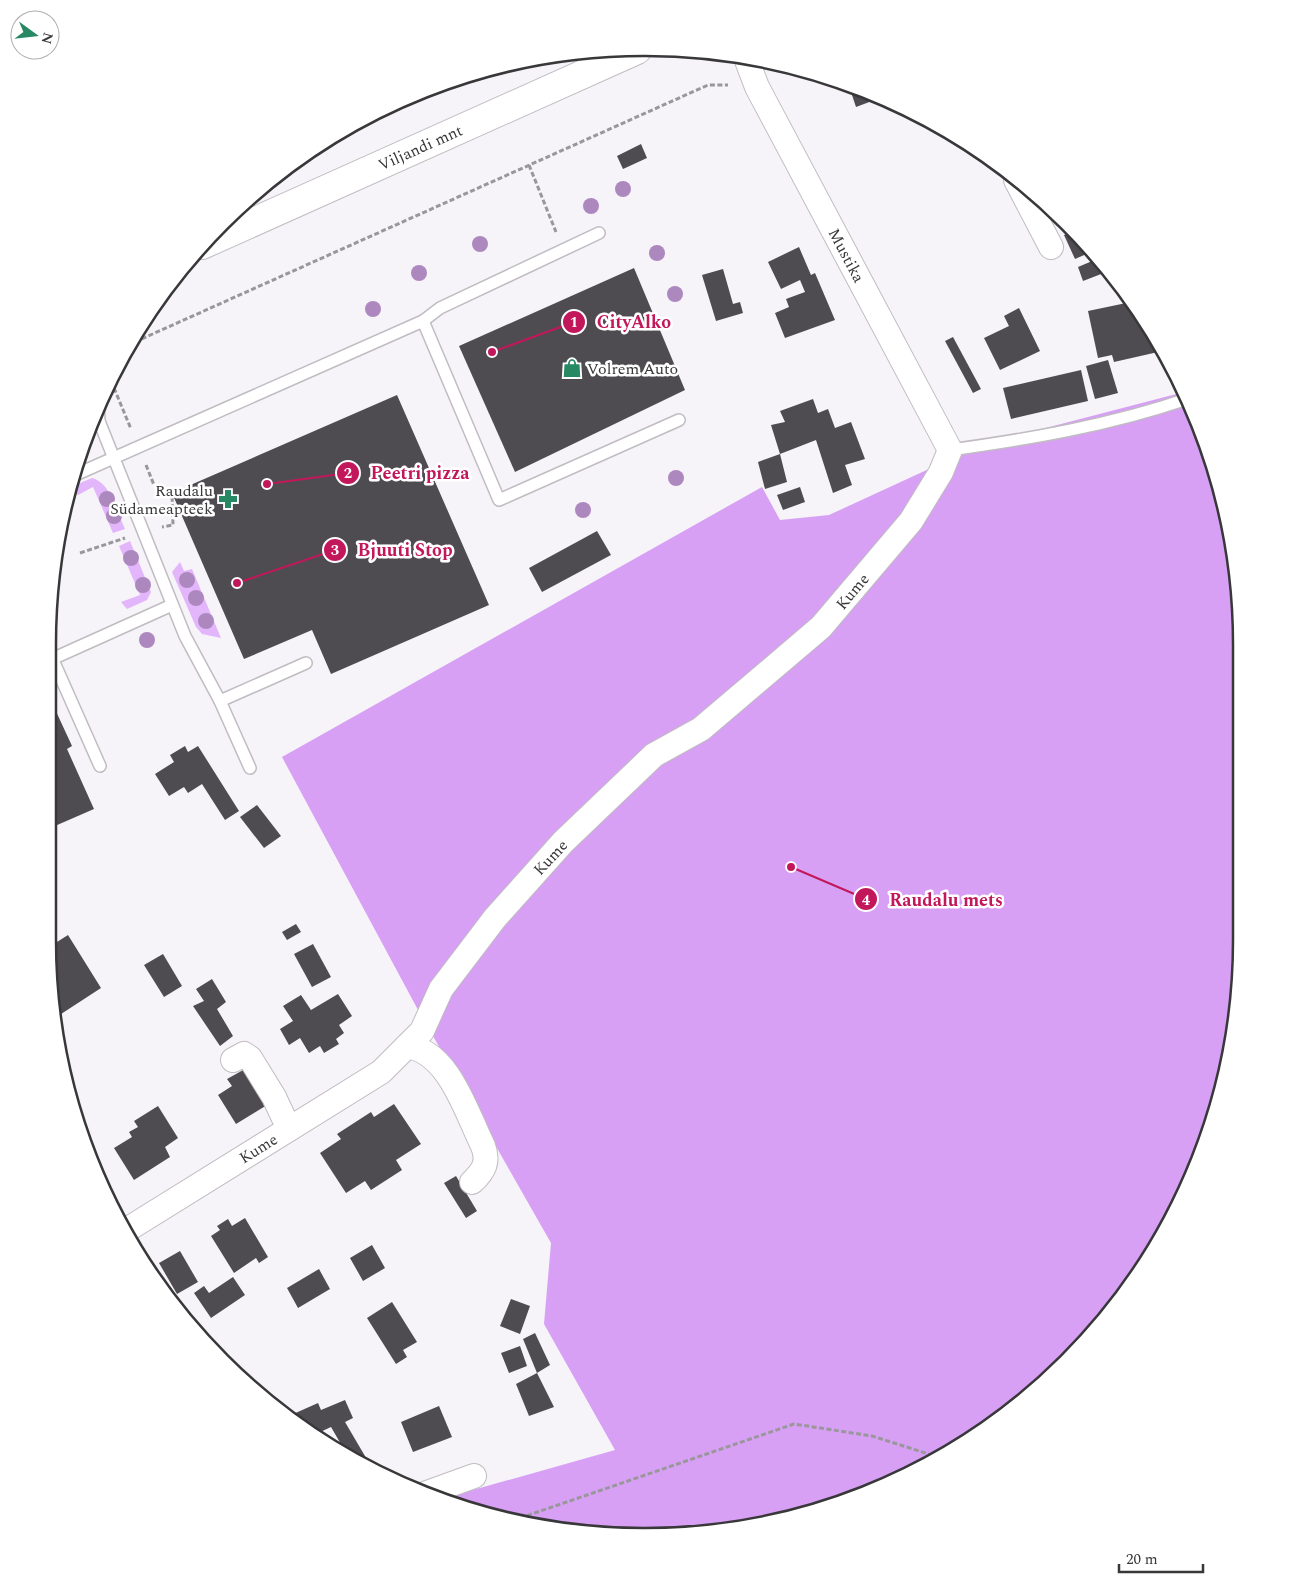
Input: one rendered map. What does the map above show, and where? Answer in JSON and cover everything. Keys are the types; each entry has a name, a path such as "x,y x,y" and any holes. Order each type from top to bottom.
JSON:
{"main road":[{"name":"Viljandi mnt","path":"222,236 621,57"}],"street":[{"name":"Mustika","path":"749,66 757,87 950,450"},
{"path":"1024,195 1051,247"},
{"name":"Kume","path":"131,1227 381,1072 422,1031 441,989 495,918 563,842 654,755 701,729 821,627 912,521 941,472 950,450"},
{"path":"407,1046 425,1052 442,1066 483,1146 486,1157 485,1165 472,1182"},
{"path":"232,1060 244,1054 250,1058 274,1097 289,1129"},
{"path":"437,1490 474,1476"}],"lane":[{"path":"82,473 423,321 440,308 599,233"},
{"path":"423,321 499,500 679,420"},
{"path":"950,450 1017,441 1136,415 1180,401"},
{"path":"99,424 185,636 220,701 250,768"},
{"path":"56,653 172,605"},
{"path":"220,701 306,663"},
{"path":"56,668 100,766"}],"path":[{"path":"142,339 708,85 757,87"},
{"path":"529,165 563,250"},
{"path":"527,1515 794,1424 872,1436 929,1454"}],"shaded area":[{"path":"1177,394 1202,455 1213,492 1228,568 1233,644 1233,940 1231,978 1228,1016 1213,1092 1202,1129 1172,1200 1154,1234 1111,1298 1087,1327 1032,1382 1003,1406 939,1449 870,1483 834,1497 797,1508 759,1516 721,1523 644,1528 568,1523 492,1508 452,1496 615,1450 544,1324 551,1243 417,1008 282,757 762,487 780,520 829,515 981,445"},
{"path":"92,478 99,481 109,492 125,529 113,533 93,487 78,495 76,494 78,484"},
{"path":"130,541 151,592 147,600 127,609 121,602 140,595 119,546"},
{"path":"180,562 184,571 192,569 221,638 202,634 196,627 172,572"}],"building":[{"path":"852,94 871,101 856,107"},
{"path":"641,144 647,158 623,169 617,156"},
{"path":"1065,235 1085,255 1075,259"},
{"path":"799,247 811,275 815,273 835,320 785,338 775,313 789,307 786,299 805,292 800,280 781,289 768,262"},
{"path":"1091,262 1101,274 1083,281 1078,267"},
{"name":"Volrem Auto","path":"634,268 685,390 515,472 459,346"},
{"path":"723,269 733,304 740,302 743,313 716,321 702,275"},
{"path":"1124,304 1155,353 1114,362 1112,355 1098,358 1088,311"},
{"path":"1019,308 1040,351 1000,370 984,338 1009,326 1004,316"},
{"path":"953,337 981,389 973,393 945,341"},
{"path":"1108,360 1118,393 1095,399 1086,366"},
{"path":"1081,370 1088,401 1011,419 1003,388"},
{"path":"397,395 489,605 331,674 312,630 244,659 172,493"},
{"path":"813,399 818,413 828,409 835,428 851,422 865,459 845,465 852,485 833,493 816,440 780,454 771,425 785,422 780,411"},
{"path":"780,454 787,482 765,489 758,462"},
{"path":"800,487 805,502 783,510 777,495"},
{"path":"597,531 611,555 542,592 529,568"},
{"path":"56,711 72,746 67,749 94,809 56,826"},
{"path":"185,746 188,752 198,746 239,811 225,820 202,784 188,793 184,787 169,796 155,774 174,762 170,755"},
{"path":"257,805 281,836 264,848 240,817"},
{"path":"296,924 301,932 287,940 282,932"},
{"path":"68,935 101,988 61,1014 58,978 56,942"},
{"path":"313,944 331,977 312,987 294,954"},
{"path":"163,954 182,986 164,997 144,965"},
{"path":"212,979 226,1002 217,1009 233,1036 220,1046 193,1006 204,1001 196,989"},
{"path":"338,994 352,1016 339,1025 344,1033 336,1039 339,1044 324,1053 320,1046 309,1053 300,1038 289,1045 280,1029 293,1021 283,1006 301,995 311,1010"},
{"path":"245,1069 267,1105 236,1124 218,1095 232,1086 227,1079"},
{"path":"394,1104 421,1144 396,1160 402,1170 371,1190 365,1181 346,1193 320,1153 341,1139 337,1134 371,1112 374,1117"},
{"path":"158,1106 178,1138 165,1147 170,1157 134,1180 114,1148 132,1137 129,1132 138,1127 134,1121"},
{"path":"456,1176 477,1211 466,1218 444,1183"},
{"path":"245,1218 268,1257 259,1263 256,1258 234,1273 211,1236 220,1230 217,1226 228,1219 232,1226"},
{"path":"372,1245 385,1268 363,1281 350,1258"},
{"path":"180,1251 198,1282 177,1294 159,1263"},
{"path":"319,1269 330,1289 298,1308 287,1288"},
{"path":"233,1277 245,1295 211,1318 194,1293 204,1286 209,1293"},
{"path":"511,1299 530,1306 520,1334 500,1326"},
{"path":"392,1302 417,1342 403,1350 407,1357 396,1364 367,1318"},
{"path":"535,1333 550,1365 537,1373 523,1339"},
{"path":"520,1346 527,1366 509,1373 501,1353"},
{"path":"537,1373 554,1407 529,1416 516,1384"},
{"path":"345,1400 353,1418 345,1422 366,1457 340,1443 331,1427 322,1431 296,1413 318,1403 321,1410"},
{"path":"439,1406 452,1437 413,1452 401,1422"}],"place":[{"name":"CityAlko","path":"492,352"},
{"name":"Volrem Auto","path":"572,368"},
{"name":"Peetri pizza","path":"267,484"},
{"name":"Raudalu Südameapteek","path":"228,499"},
{"name":"Bjuuti Stop","path":"237,583"},
{"name":"Raudalu mets","path":"791,867"}]}
